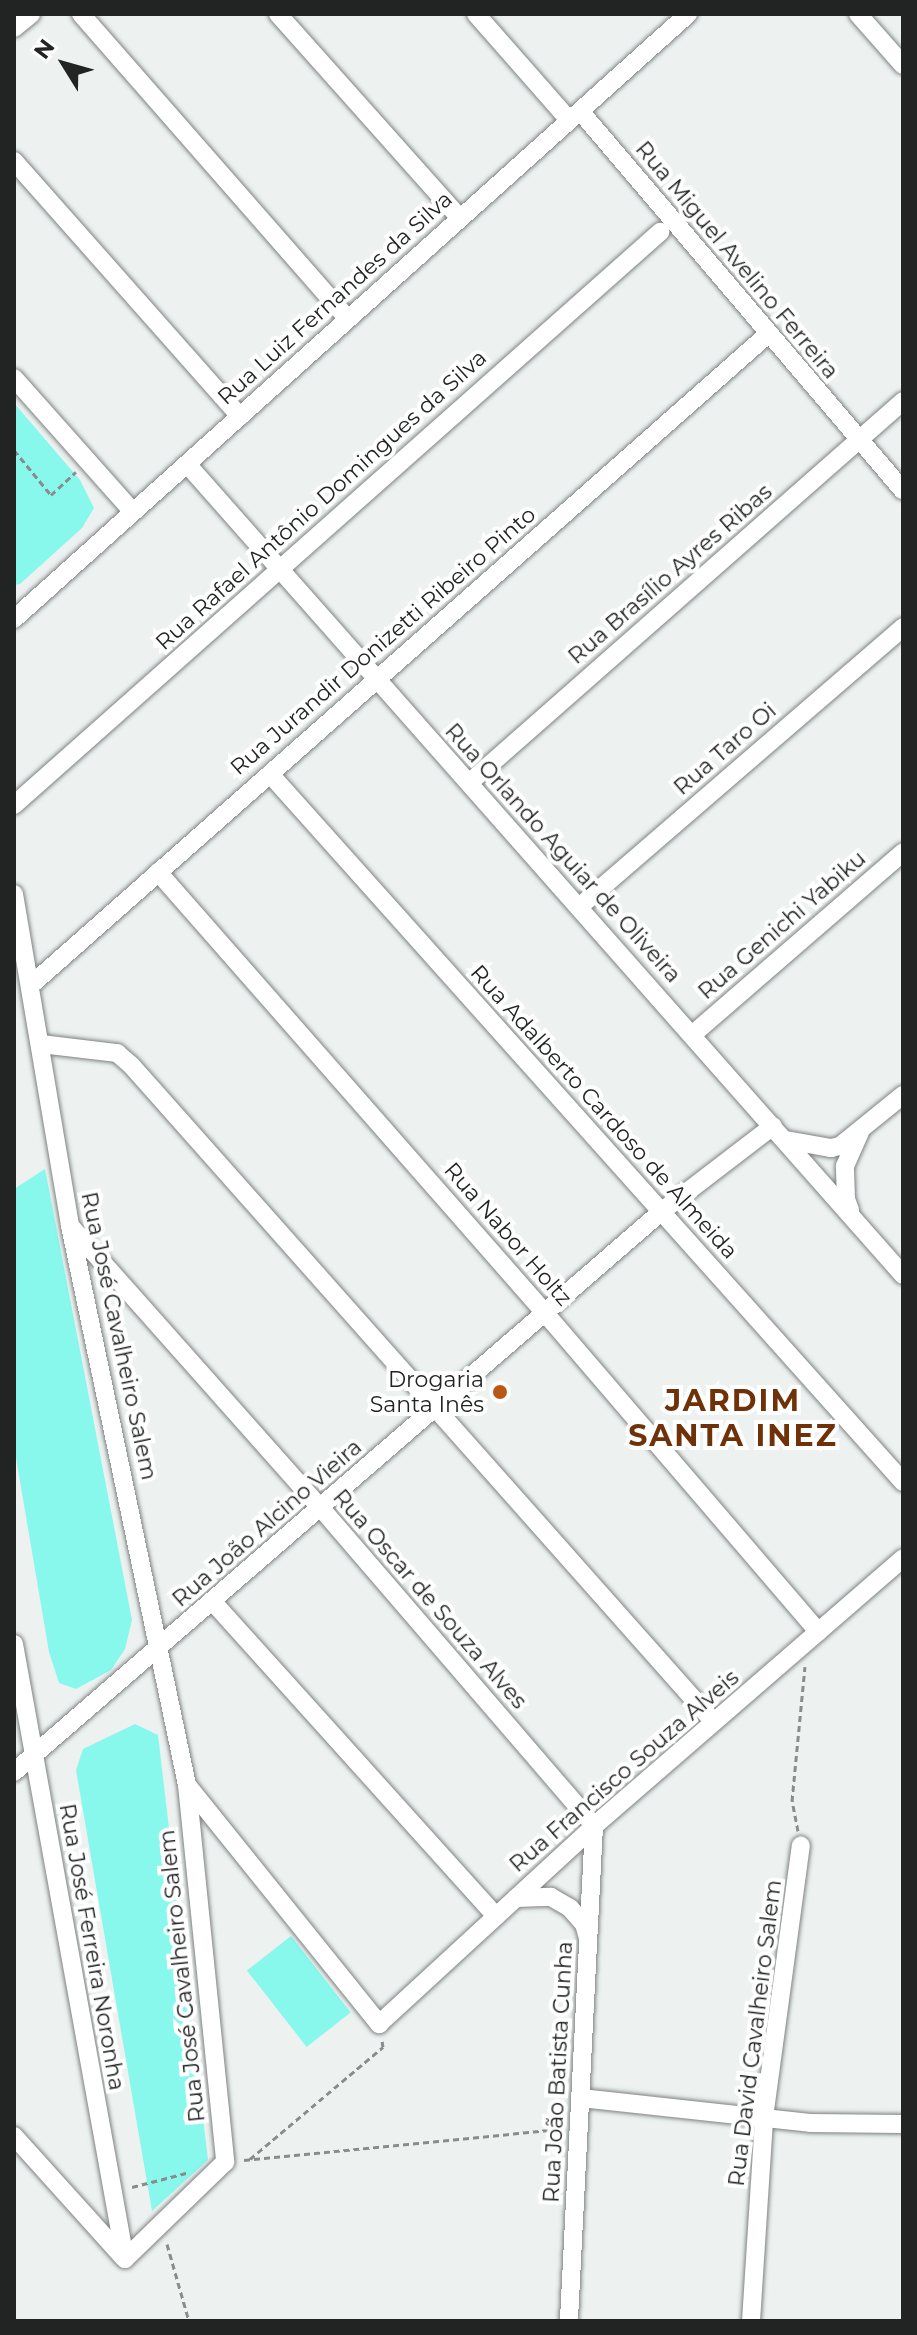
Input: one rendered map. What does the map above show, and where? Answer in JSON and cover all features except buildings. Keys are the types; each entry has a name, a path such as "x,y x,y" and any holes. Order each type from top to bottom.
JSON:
{"street":[{"path":"14,28 31,14"},
{"path":"81,14 348,319"},
{"path":"278,14 460,218"},
{"name":"Rua Miguel Avelino Ferreira","path":"476,14 574,116 903,490"},
{"path":"858,14 903,65"},
{"name":"Rua Luiz Fernandes da Silva","path":"14,619 574,116 680,16"},
{"path":"14,161 240,416"},
{"name":"Rua Rafael Antônio Domingues da Silva","path":"14,805 660,232"},
{"name":"Rua Jurandir Donizetti Ribeiro Pinto","path":"31,985 768,334"},
{"path":"14,378 133,512"},
{"name":"Rua Brasílio Ayres Ribas","path":"469,783 903,401"},
{"name":"Rua Orlando Aguiar de Oliveira","path":"187,464 903,1275"},
{"name":"Rua Taro Oi","path":"579,907 903,627"},
{"name":"Rua Adalberto Cardoso de Almeida","path":"270,774 903,1482"},
{"name":"Rua Genichi Yabiku","path":"692,1035 903,852"},
{"name":"Rua Nabor Holtz","path":"158,872 545,1313 812,1638"},
{"name":"Rua José Cavalheiro Salem","path":"14,894 70,1226 187,1785 225,2162"},
{"path":"41,1044 117,1053 131,1065 714,1722"},
{"path":"786,1140 831,1148 840,1146 899,1101"},
{"name":"Rua João Alcino Vieira","path":"14,1772 31,1748 160,1648 661,1212 773,1126"},
{"path":"853,1218 846,1199 845,1166 861,1130"},
{"name":"Rua Oscar de Souza Alves","path":"70,1226 320,1507 594,1826"},
{"path":"872,1239 903,1254"},
{"name":"Rua Francisco Souza Alveis","path":"379,2024 594,1826 903,1558"},
{"path":"213,1602 496,1916"},
{"name":"Rua José Ferreira Noronha","path":"14,1644 125,2259"},
{"path":"14,1723 31,1748"},
{"name":"Rua José Cavalheiro Salem","path":"187,1785 379,2024"},
{"name":"Rua João Batista Cunha","path":"569,2321 594,1826"},
{"name":"Rua David Cavalheiro Salem","path":"751,2321 764,2118 801,1846"},
{"path":"516,1898 534,1895 560,1902 584,1924 588,1940"},
{"path":"581,2098 764,2118 903,2124"},
{"path":"14,2136 125,2259 225,2162"}],"path":[{"path":"14,450 51,495 87,461"},
{"path":"801,1846 792,1801 812,1638"},
{"path":"250,2159 383,2047 379,2024"},
{"path":"225,2162 579,2127"},
{"path":"113,2193 197,2170"},
{"path":"161,2225 189,2321"}],"shaded area":[{"path":"14,403 80,480 94,508 82,528 20,584 14,585"},
{"path":"45,1169 132,1620 125,1649 111,1670 76,1689 59,1683 49,1652 14,1446 14,1189"},
{"path":"135,1724 158,1735 208,2160 152,2211 76,1770 83,1749"},
{"path":"291,1936 351,2012 307,2047 247,1970"}],"place":[{"name":"Drogaria Santa Inês","path":"500,1392"}],"district":[{"name":"JARDIM SANTA INEZ","path":"733,1418"}]}
